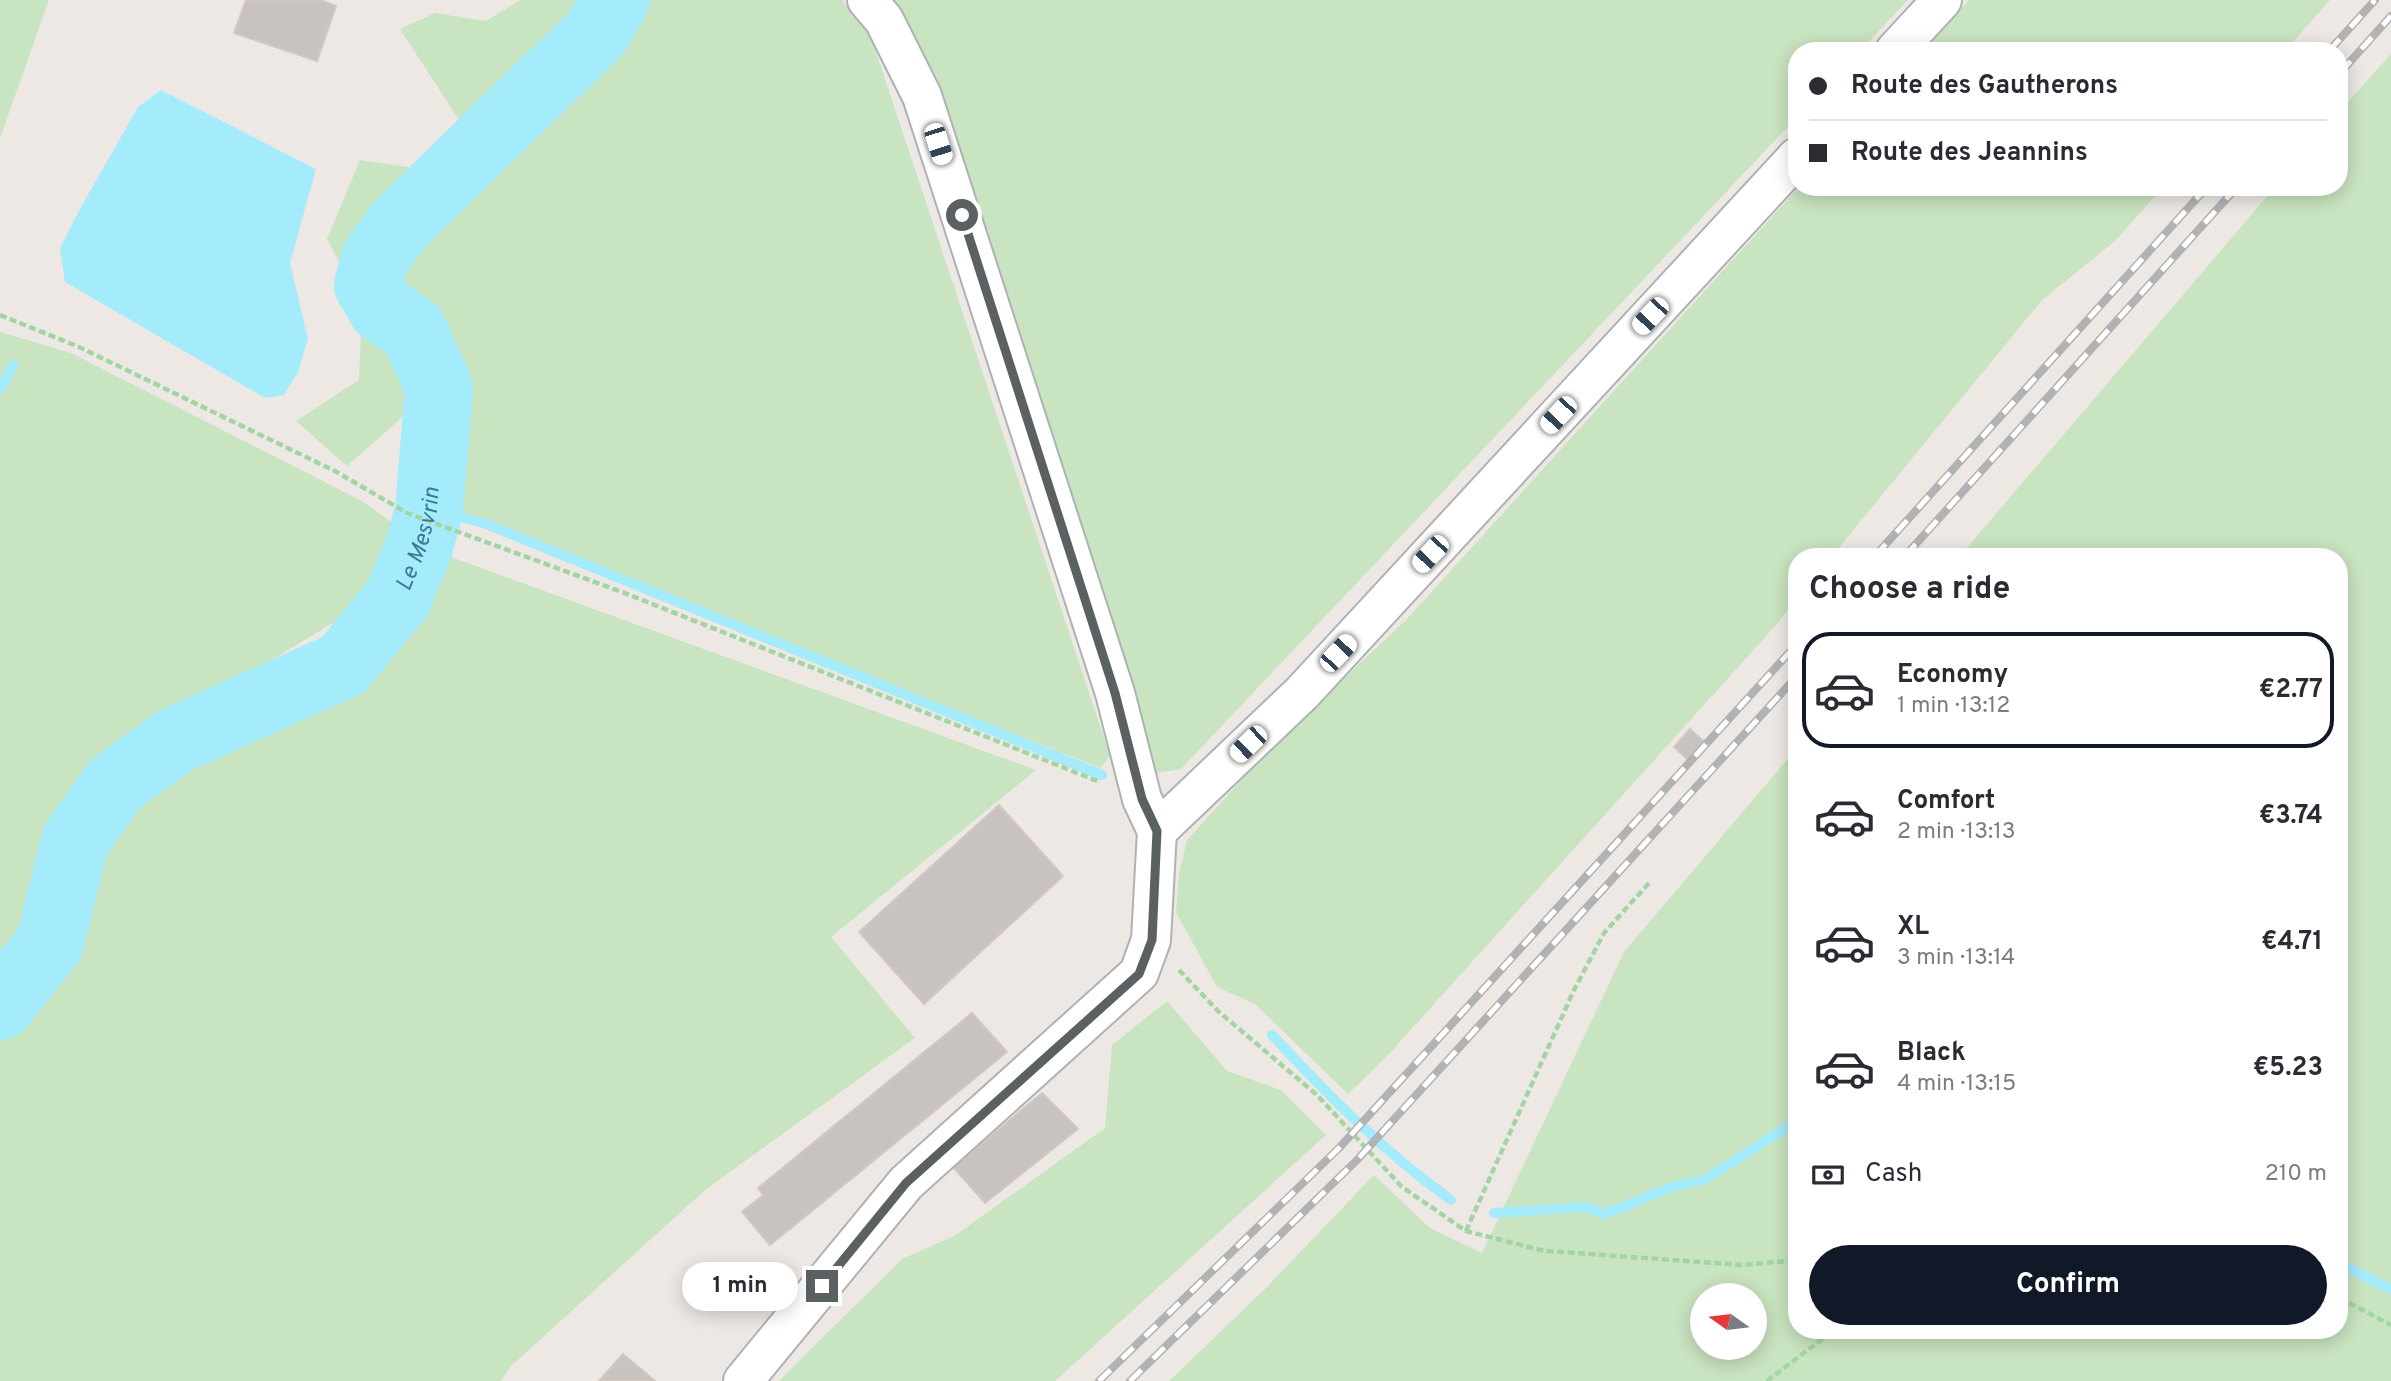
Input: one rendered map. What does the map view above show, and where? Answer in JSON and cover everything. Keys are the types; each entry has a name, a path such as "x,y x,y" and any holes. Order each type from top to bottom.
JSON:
{"street":[{"path":"743,1381 906,1183 1139,974 1152,940 1150,815 1115,693 922,96 884,20 867,0"},
{"path":"1903,42 1942,0"},
{"path":"1150,815 1302,693 1788,167"}],"path":[{"path":"0,315 79,347 310,460 407,513 635,597 1150,815"},
{"path":"1466,1231 1574,990 1604,933 1648,883"},
{"path":"1152,940 1218,1011 1317,1095 1402,1187 1466,1231 1545,1251 1742,1265 1788,1261"},
{"path":"2348,1302 2391,1325"},
{"path":"1767,1381 1822,1339"}],"green space":[{"path":"0,0 49,0 0,138"},
{"path":"520,0 842,0 871,37 1110,756 1100,768 498,526 450,512 452,364 397,422 347,466 296,421 359,380 362,306 327,239 360,160 414,168 463,126 400,29 435,13 486,21"},
{"path":"892,0 1908,0 1868,42 1788,42 1788,127 1181,769 1156,773 937,78"},
{"path":"1969,0 2330,0 2293,42 1931,42"},
{"path":"2391,54 2391,1381 1169,1381 1264,1290 1374,1175 1430,1228 1482,1253 1624,952 1788,759 1788,1339 2348,1339 2348,548 1967,548 2267,196 2348,196 2348,102"},
{"path":"1791,196 2155,196 2115,241 2042,300 1839,548 1788,548 1788,610 1777,624 1388,1055 1348,1094 1255,1004 1217,987 1176,912 1179,874 1187,840 1276,742 1407,619"},
{"path":"0,332 71,353 362,501 410,536 349,613 204,701 135,750 78,810 25,942 0,982"},
{"path":"440,553 1036,770 831,937 915,1038 705,1190 510,1367 501,1381 0,1381 0,1039 11,1031 58,951 83,857 127,795 174,760 234,744 295,713 359,666 413,600"},
{"path":"1167,1001 1227,1071 1281,1090 1326,1135 1055,1381 779,1381 902,1259 954,1236 1105,1128 1112,1045"}],"water":[{"path":"161,90 316,169 290,263 308,339 298,372 284,395 265,398 65,282 60,248 138,107"}],"building":[{"path":"246,0 320,0 336,6 317,61 234,33"},
{"path":"1690,729 1706,743 1689,761 1674,747"},
{"path":"999,805 1063,876 924,1004 859,932"},
{"path":"972,1013 1007,1052 770,1245 742,1212 763,1195 758,1188"},
{"path":"1042,1093 1078,1129 985,1203 953,1167"},
{"path":"623,1354 655,1381 599,1381"}],"waterway":[{"name":"Le Mesvrin","path":"0,1006 50,943 75,841 115,784 176,740 343,665 398,598 419,547 429,510 439,387 413,330 382,309 368,285 375,258 400,224 597,32 616,0"},
{"path":"0,389 13,365"},
{"path":"429,510 484,523 1102,775"},
{"path":"1272,1035 1357,1122 1426,1182 1451,1200"},
{"path":"1494,1213 1585,1207 1605,1214 1672,1187 1706,1179 1788,1126"},
{"path":"2348,1268 2391,1289"}],"railway":[{"path":"2337,42 2375,0"},
{"path":"2348,64 2391,16"},
{"path":"1882,548 2199,196"},
{"path":"1912,548 2229,196"},
{"path":"1099,1381 1340,1147 1788,654"},
{"path":"1130,1381 1357,1160 1788,686"}],"route":[{"path":"822,1286 906,1183 1087,1024 1139,974 1152,940 1157,831 1142,799 1115,693 962,215"}]}
